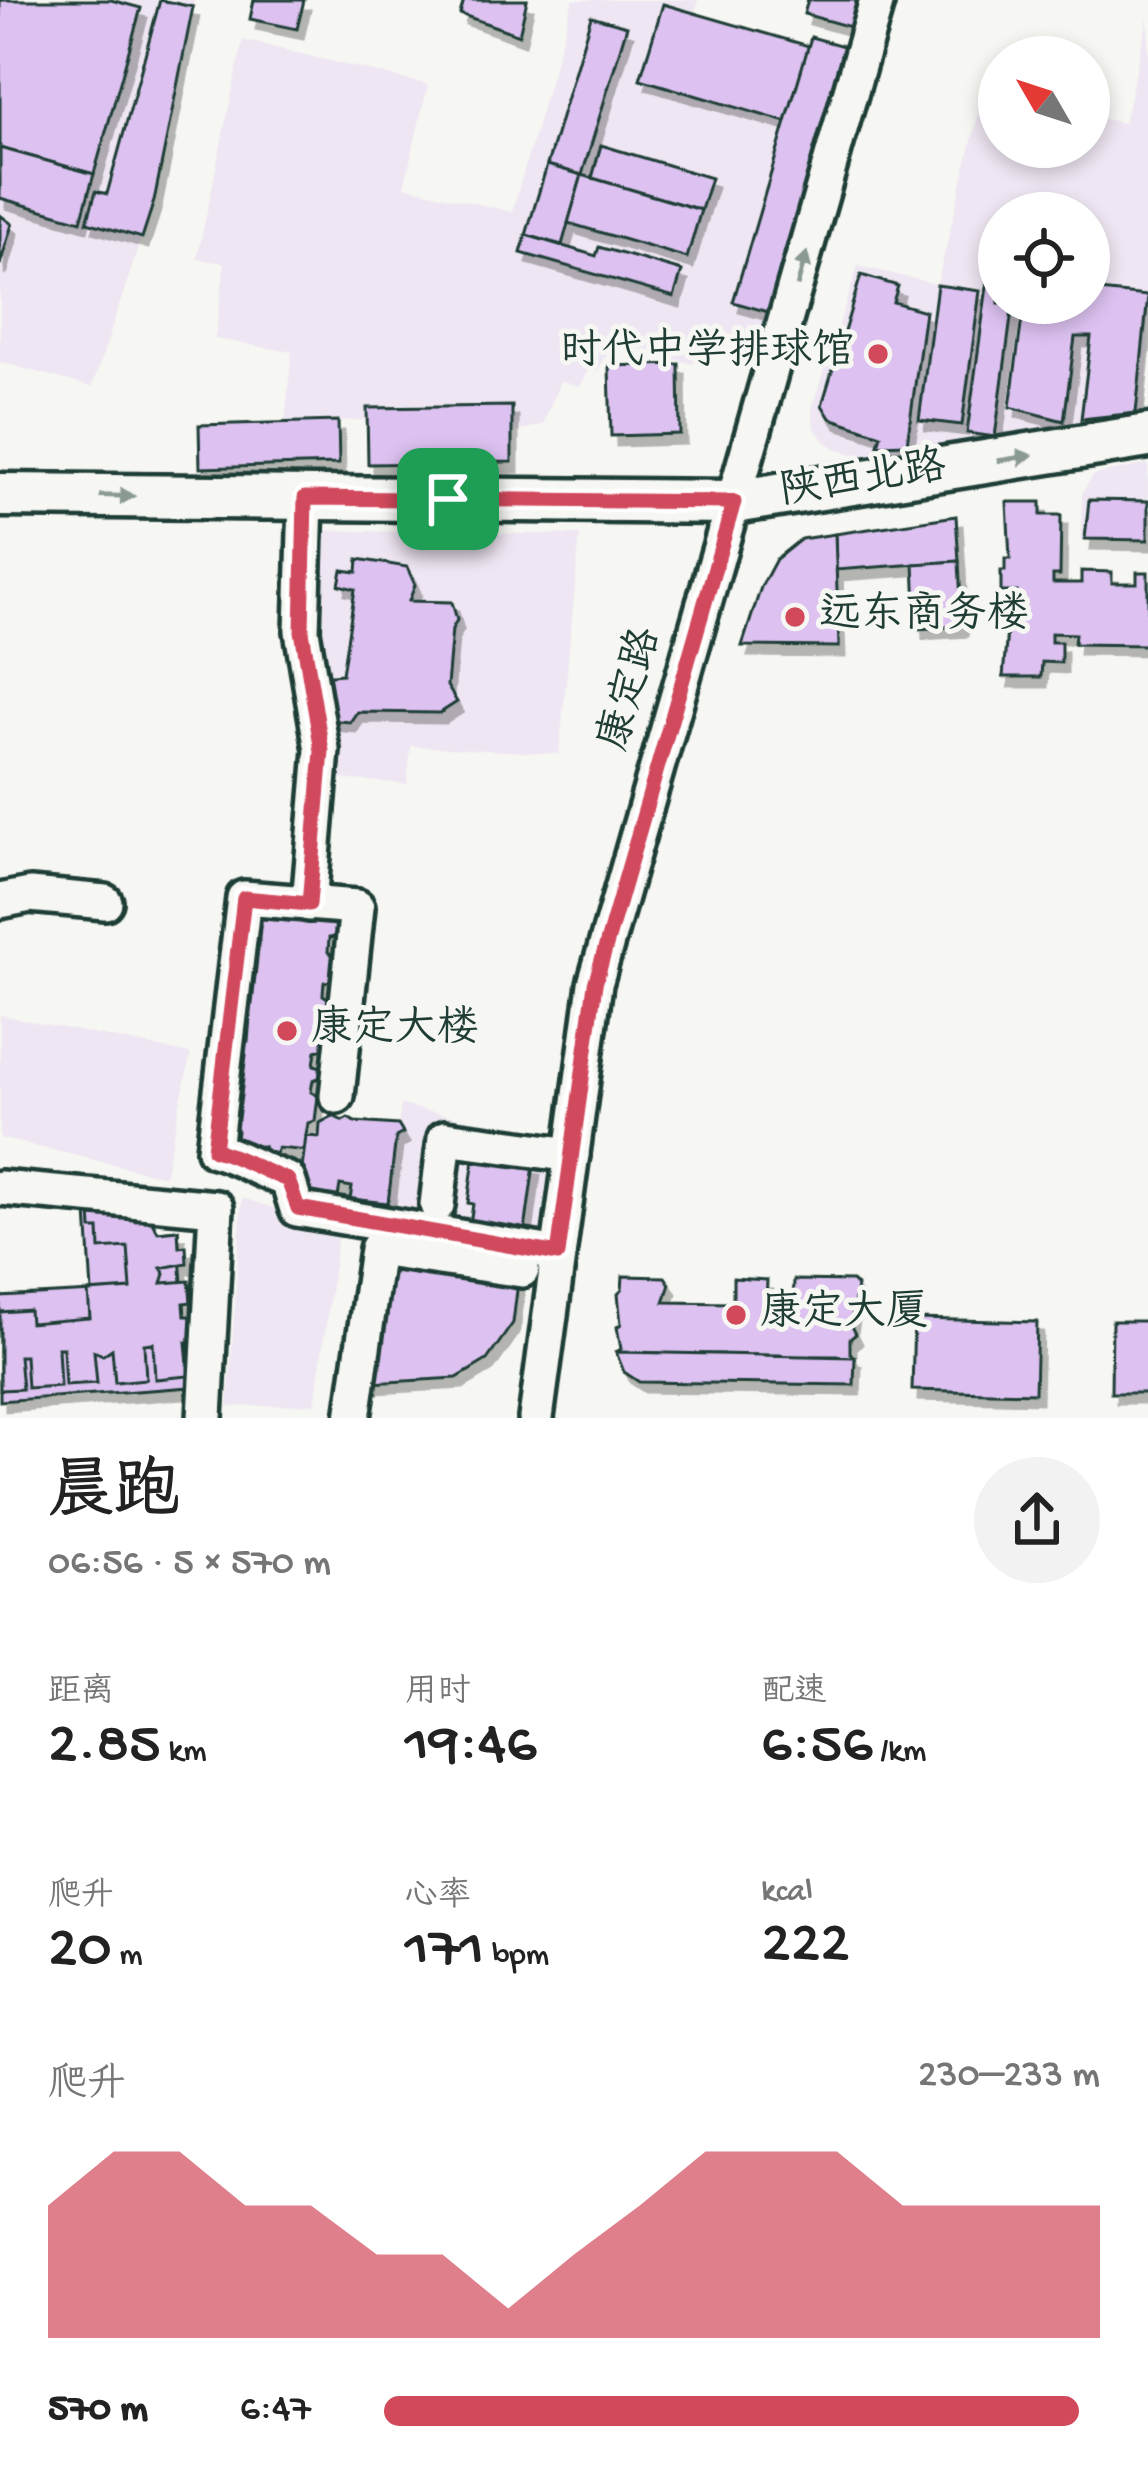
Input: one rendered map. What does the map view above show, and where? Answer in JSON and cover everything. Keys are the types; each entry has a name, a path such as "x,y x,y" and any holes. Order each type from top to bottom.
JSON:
{"main road":[{"name":"陕西北路","path":"0,495 734,502 1148,436"}],"street":[{"name":"康定路","path":"536,1418 595,984 878,0"},
{"path":"305,498 302,631 322,751 309,904"},
{"path":"0,901 30,895 105,902"},
{"path":"337,1096 357,908 244,898 214,1150 246,1159 260,1171 288,1180 298,1208 557,1264"},
{"path":"437,1205 445,1138 572,1155"},
{"path":"0,1188 216,1208 206,1418"},
{"path":"353,1418 377,1249 557,1264"}],"shaded area":[{"path":"0,0 194,0 154,201 92,387 0,362"},
{"path":"573,0 698,0 695,13 808,46 811,37 847,47 757,348 705,334 693,364 626,345 613,361 604,357 598,372 589,369 580,387 560,381 543,425 512,432 368,408 367,420 285,422 292,352 215,339 225,263 197,259 243,40 428,85 404,186 512,212"},
{"path":"1148,17 1148,362 1142,421 915,454 863,457 824,441 814,427 812,407 858,266 937,284 978,115 978,168 1110,168 1110,120 1124,123"},
{"path":"1148,464 1148,540 1081,539 1082,492 1094,475"},
{"path":"311,530 580,535 559,754 411,746 407,784 325,778 308,626"},
{"path":"0,1015 191,1054 164,1176 0,1138"},
{"path":"401,1105 552,1138 538,1244 386,1219"},
{"path":"242,1198 296,1215 340,1220 315,1404 228,1407"}],"building":[{"path":"0,0 111,0 141,8 94,174 0,148"},
{"path":"160,0 193,7 154,201 142,238 87,222 96,191 107,194"},
{"path":"254,0 304,0 297,29 250,19"},
{"path":"464,0 527,0 519,35 460,14"},
{"path":"808,0 857,0 850,27 804,14"},
{"path":"663,4 809,46 786,122 640,79"},
{"path":"591,16 627,26 582,175 547,165"},
{"path":"811,37 847,47 768,312 733,302"},
{"path":"601,145 711,178 701,210 592,178"},
{"path":"0,148 94,174 81,221 0,198"},
{"path":"547,165 582,175 562,245 526,235"},
{"path":"582,175 701,210 687,258 568,223"},
{"path":"0,215 12,224 0,265"},
{"path":"526,235 596,256 599,247 682,271 674,297 521,253"},
{"name":"时代中学排球馆","path":"861,275 898,286 893,302 925,311 907,444 878,445 881,435 830,418 822,405"},
{"path":"937,285 978,291 962,425 919,420"},
{"path":"1110,292 1148,296 1136,413 1081,419 1091,337 1075,337 1064,421 1010,407 1021,324 1110,324"},
{"path":"982,324 1010,324 995,437 967,433"},
{"path":"679,364 680,434 611,436 609,366"},
{"path":"512,406 512,462 368,464 367,408"},
{"path":"338,421 339,464 200,468 199,425"},
{"path":"1089,500 1148,501 1148,540 1085,539"},
{"path":"1007,502 1041,502 1041,515 1061,515 1060,575 1053,575 1053,583 1081,583 1081,571 1112,572 1112,583 1137,583 1137,572 1148,572 1148,645 1074,644 1075,634 1051,633 1051,642 1061,642 1061,663 1042,662 1041,677 1003,677 1007,631 1000,631 1000,617 1004,610 1017,609 1017,592 1001,592 1001,571 1005,571 1005,559 1010,559"},
{"path":"956,516 959,561 836,570 835,534"},
{"name":"远东商务楼","path":"835,534 839,647 742,646 761,587 776,559 801,539"},
{"path":"358,559 407,567 415,585 409,601 452,602 457,620 447,686 457,702 440,713 357,712 350,722 328,720 320,676 342,674 355,589 339,585 342,570 357,572"},
{"path":"959,561 962,626 917,629 914,564"},
{"name":"康定大楼","path":"263,912 290,919 290,915 305,917 305,921 337,928 336,937 329,938 328,952 334,956 331,981 324,982 323,995 329,999 319,1023 326,1027 323,1049 316,1051 314,1065 321,1067 311,1092 318,1096 315,1121 308,1123 306,1136 313,1139 308,1151 278,1148 275,1154 265,1153 263,1146 235,1147 237,1131 231,1128 238,1119 246,1055 239,1052 241,1044 248,1042 250,1017 244,1014 252,1004 256,939"},
{"path":"333,1116 398,1125 403,1133 396,1137 388,1203 350,1199 352,1187 340,1185 338,1197 299,1193 306,1136 319,1137 320,1123"},
{"path":"474,1158 534,1165 524,1238 469,1231"},
{"path":"130,1210 136,1221 151,1220 158,1232 178,1230 190,1387 0,1401 0,1297 92,1292 87,1213"},
{"path":"91,1212 151,1220 158,1232 178,1230 187,1263 161,1268 162,1283 189,1281 191,1302 184,1303 185,1316 191,1316 193,1341 186,1342 189,1376 155,1379 153,1343 144,1344 146,1379 115,1382 112,1349 103,1355 94,1351 97,1383 65,1385 63,1348 58,1348 60,1386 27,1388 25,1356 19,1356 22,1389 0,1390 0,1312 29,1310 30,1323 90,1318 88,1292 131,1289 128,1247 100,1249 99,1229 92,1229"},
{"path":"388,1263 415,1267 414,1277 427,1279 424,1298 432,1299 435,1280 480,1286 465,1342 472,1343 468,1371 423,1365 425,1345 418,1344 415,1363 401,1361 400,1371 373,1368 374,1330 393,1333 398,1301 379,1299"},
{"path":"388,1263 518,1282 513,1323 487,1360 457,1378 371,1383"},
{"name":"康定大厦","path":"623,1276 665,1277 670,1284 664,1302 733,1303 733,1278 767,1280 766,1305 793,1305 794,1280 852,1281 857,1286 851,1324 856,1334 850,1339 855,1359 840,1363 837,1356 811,1356 806,1362 786,1362 781,1355 752,1355 748,1361 727,1360 723,1354 692,1354 688,1359 667,1359 663,1353 636,1352 633,1358 620,1358 616,1352 621,1349 618,1294"},
{"path":"914,1319 1037,1322 1035,1393 912,1390"},
{"path":"1112,1321 1148,1321 1148,1393 1111,1393"},
{"path":"616,1352 855,1357 854,1385 639,1382 624,1372"}],"place":[{"name":"时代中学排球馆","path":"878,354"},
{"name":"远东商务楼","path":"795,617"},
{"name":"康定大楼","path":"287,1031"},
{"name":"康定大厦","path":"736,1315"}],"route":[{"path":"305,498 448,499 734,502 595,984 558,1254 298,1208 288,1180 260,1171 246,1159 214,1150 244,898 309,904 322,751 302,631 305,498"}]}
